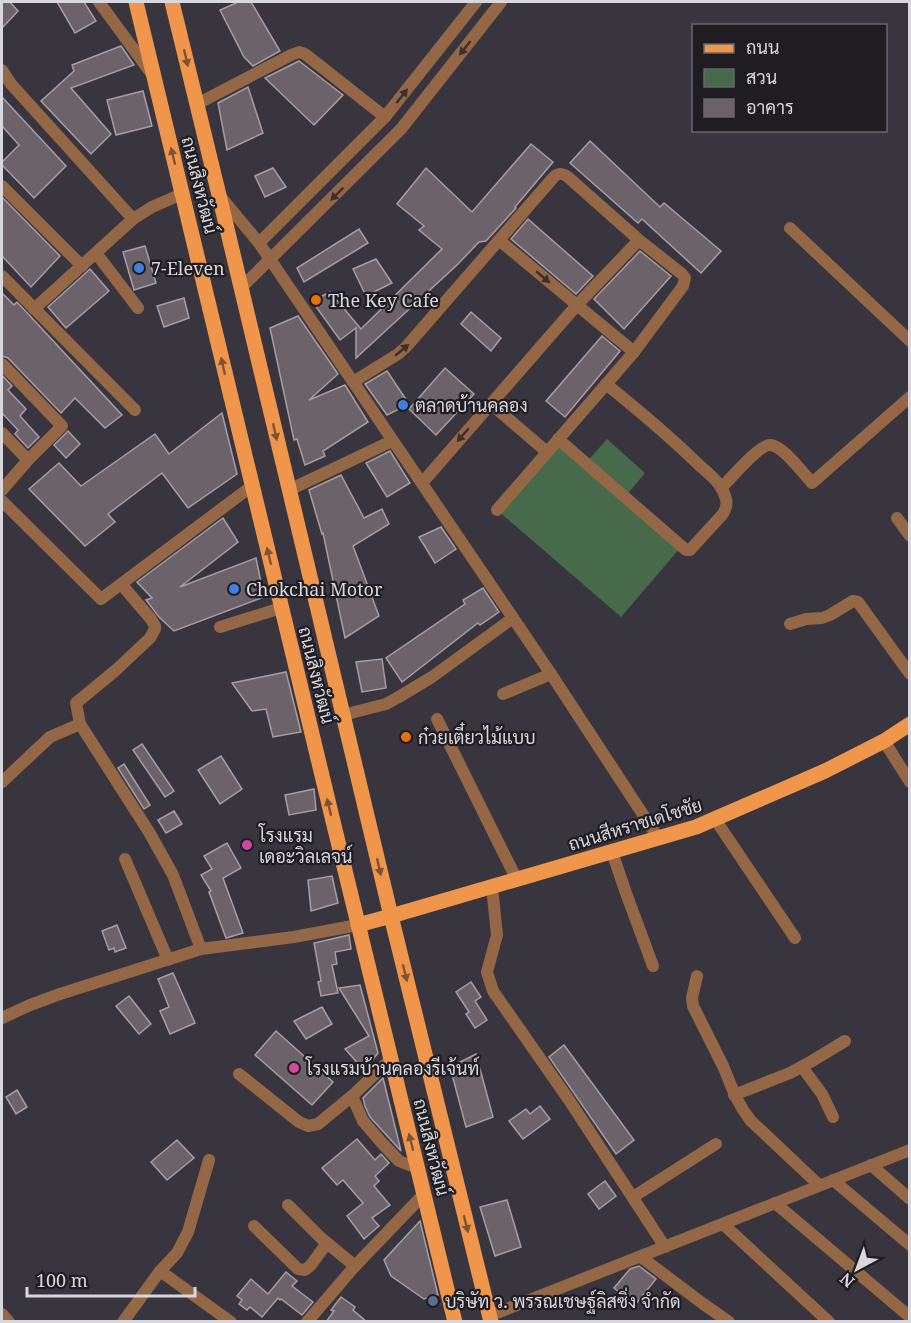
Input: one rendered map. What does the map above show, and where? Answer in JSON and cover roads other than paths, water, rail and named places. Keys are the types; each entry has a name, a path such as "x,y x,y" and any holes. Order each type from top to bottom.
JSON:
{"main road":[{"name":"ถนนสิงหวัฒน์","path":"136,2 455,1322"},
{"name":"ถนนสิงหวัฒน์","path":"173,2 391,916 490,1319"},
{"name":"ถนนสีหราชเดโชชัย","path":"358,925 696,827 825,771 884,741 909,724"}],"street":[{"path":"99,2 154,78"},
{"path":"259,243 386,117 476,2"},
{"path":"241,288 401,129 501,2"},
{"path":"197,104 300,52 310,57 386,117"},
{"path":"2,70 11,84 133,219"},
{"path":"353,382 404,349 555,175 561,173 682,274 685,280 683,286 634,352 497,510"},
{"path":"2,186 82,266"},
{"path":"34,309 133,219 152,207 182,194"},
{"path":"219,195 259,243 551,674 659,838"},
{"path":"790,228 909,341"},
{"path":"498,240 634,352"},
{"path":"422,483 577,305 639,240"},
{"path":"96,253 138,308"},
{"path":"2,276 135,411"},
{"path":"2,364 62,426 27,460 2,490"},
{"path":"558,439 686,550 690,550 726,509 722,488 716,481 671,438 606,384"},
{"path":"722,488 765,445 779,448 812,483 909,397"},
{"path":"491,404 547,452"},
{"path":"2,433 27,460"},
{"path":"289,490 392,441"},
{"path":"2,501 101,599 252,486"},
{"path":"897,518 909,536"},
{"path":"121,584 151,619 155,629 150,638 76,704 80,724 174,875 201,949"},
{"path":"790,624 806,619 822,618 853,601 858,602 909,674"},
{"path":"220,627 281,608"},
{"path":"343,715 386,704 397,698 432,677 513,618"},
{"path":"503,694 551,674"},
{"path":"437,719 517,880"},
{"path":"2,782 50,737 80,724"},
{"path":"884,741 909,782"},
{"path":"715,819 795,938"},
{"path":"612,852 653,966"},
{"path":"125,859 168,960"},
{"path":"492,887 497,935 487,972 493,991 569,1100 665,1247"},
{"path":"2,1018 60,994 201,949 358,925"},
{"path":"697,976 692,998 693,1006 742,1109 751,1121 819,1185"},
{"path":"734,1095 802,1067 845,1041"},
{"path":"239,1074 299,1122 308,1126 318,1124 391,1059"},
{"path":"802,1067 822,1094 833,1117"},
{"path":"352,1096 363,1121 381,1142 399,1161 417,1168"},
{"path":"633,1197 716,1144"},
{"path":"490,1319 909,1150"},
{"path":"123,1322 160,1271 177,1253 188,1232 209,1160"},
{"path":"871,1165 909,1198"},
{"path":"833,1180 909,1245"},
{"path":"307,1322 355,1266 424,1194"},
{"path":"775,1203 909,1317"},
{"path":"288,1205 327,1243 355,1266"},
{"path":"723,1224 829,1322"},
{"path":"254,1226 298,1269 305,1270 311,1265 327,1243"},
{"path":"641,1257 729,1322"},
{"path":"160,1271 231,1322"},
{"path":"2,1314 9,1322"}],"place":[{"name":"7-Eleven","path":"139,268"},
{"name":"The Key Cafe","path":"316,300"},
{"name":"ตลาดบ้านคลอง","path":"403,405"},
{"name":"Chokchai Motor","path":"234,589"},
{"name":"ก๋วยเตี๋ยวไม้แบบ","path":"406,737"},
{"name":"โรงแรม เดอะวิลเลจน์","path":"247,845"},
{"name":"โรงแรมบ้านคลองรีเจ้นท์","path":"294,1068"},
{"name":"บริษัท ว. พรรณเชษฐ์ลิสซิ่ง จำกัด","path":"433,1301"}]}
